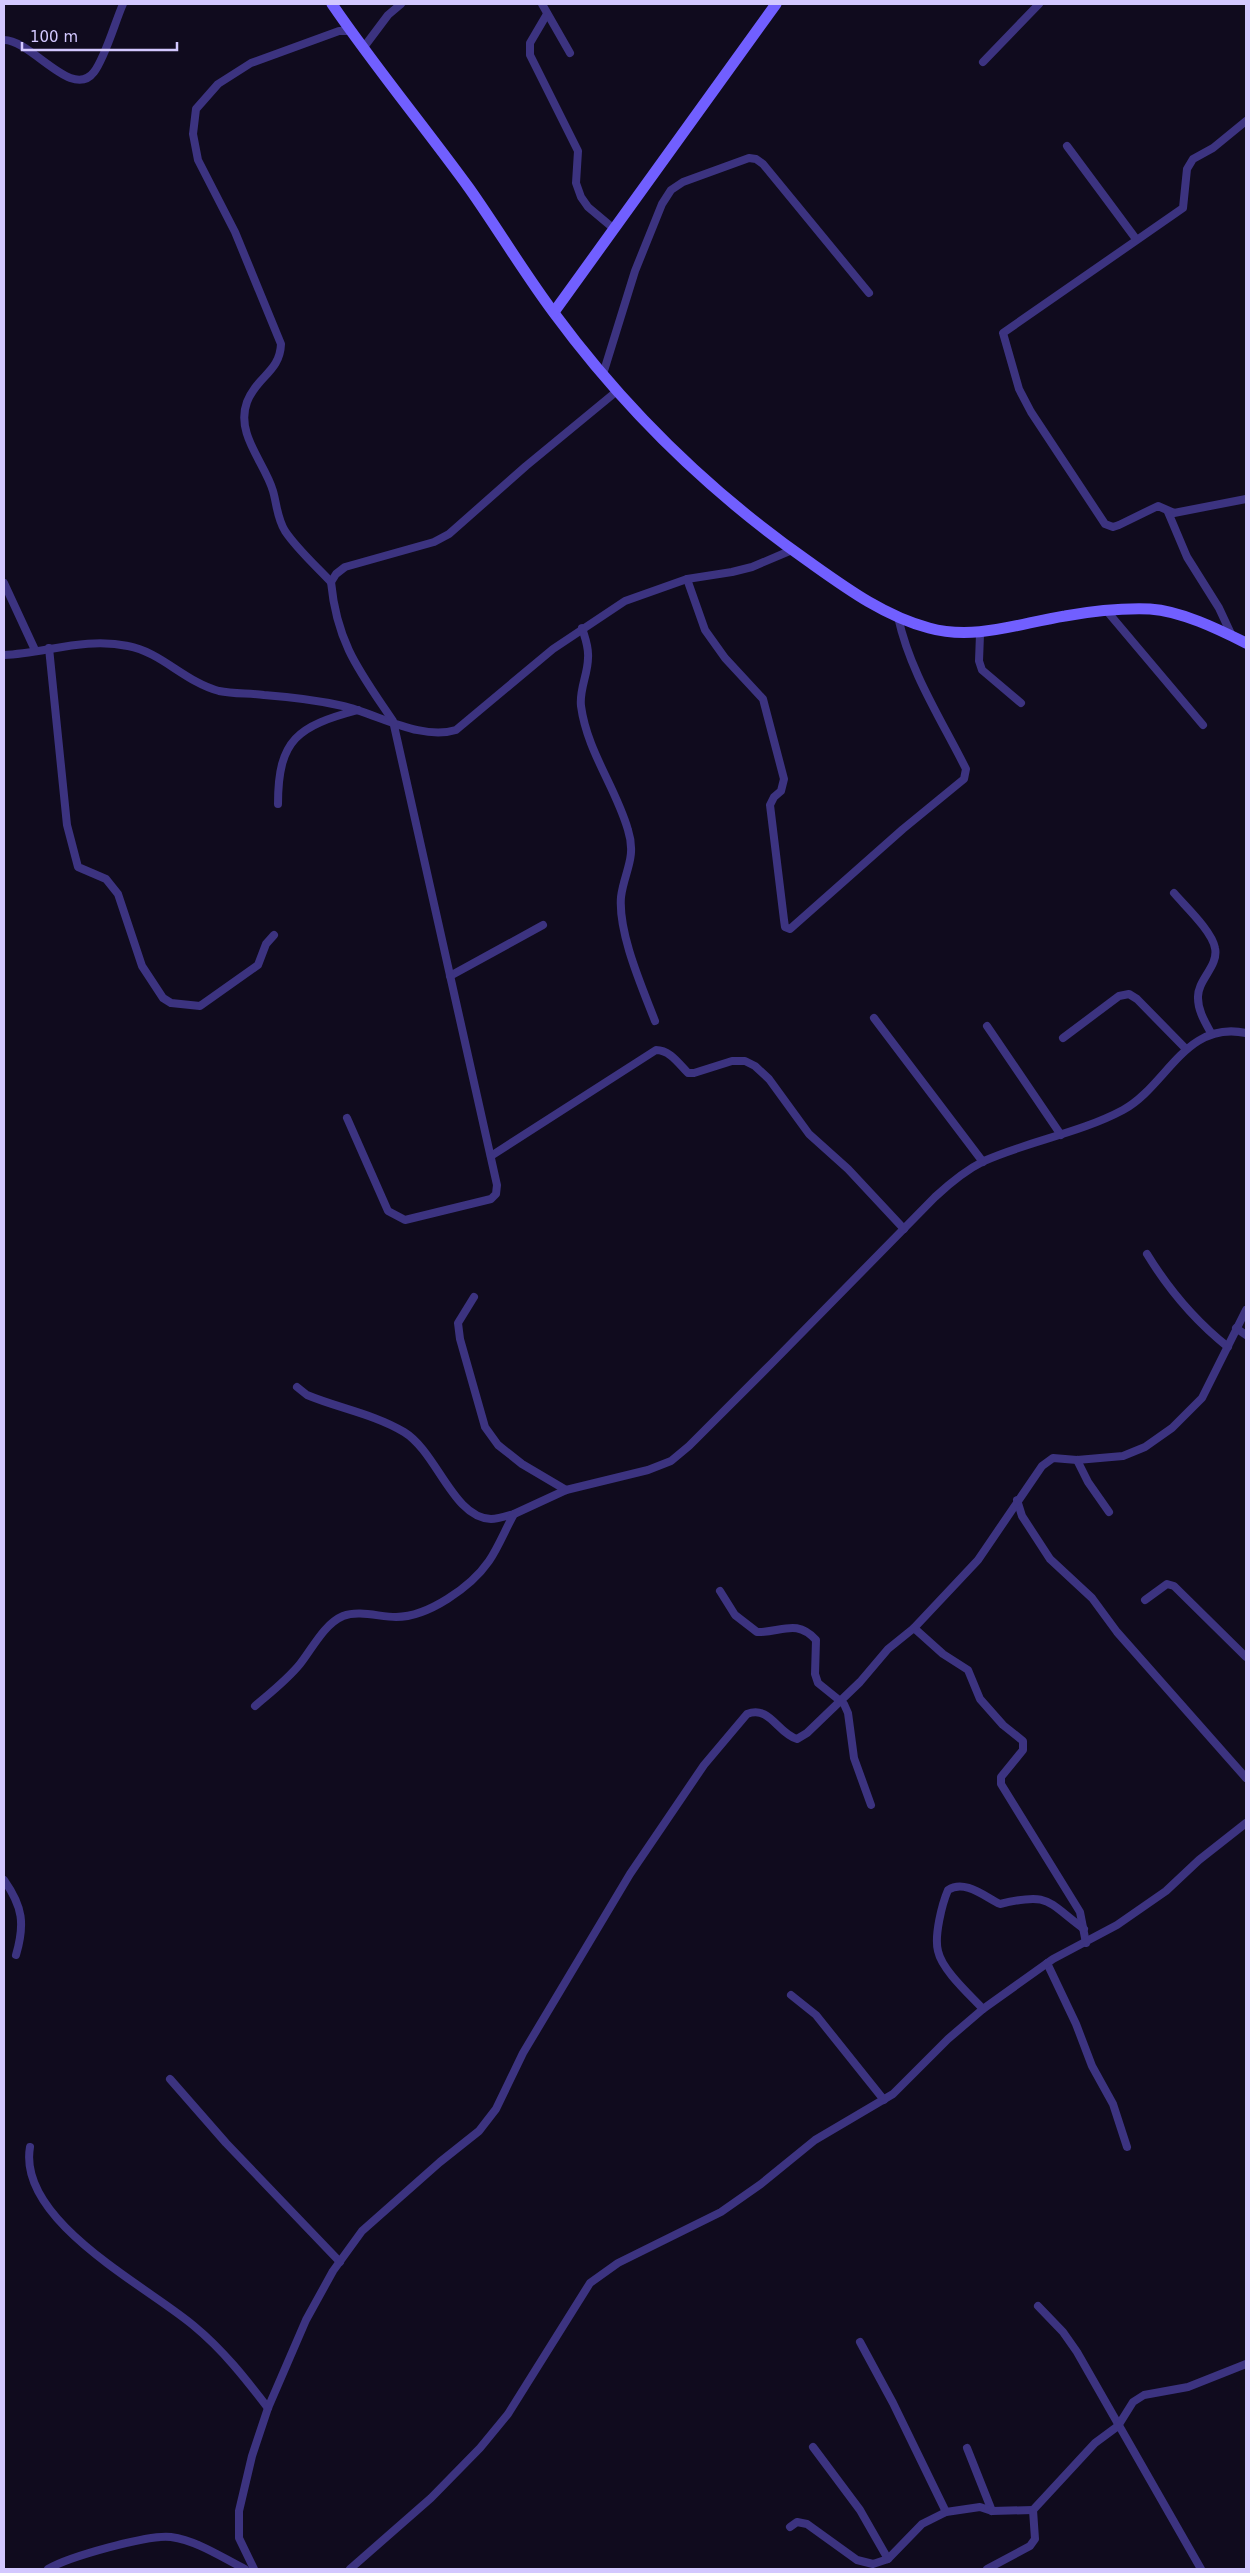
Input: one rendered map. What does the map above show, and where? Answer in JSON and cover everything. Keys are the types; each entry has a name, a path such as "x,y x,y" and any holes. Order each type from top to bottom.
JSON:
{"street":[{"path":"4,40 27,48 66,76 78,81 86,80 95,71 123,4"},
{"path":"332,4 472,192 554,312 617,391 712,486 792,550 873,605 930,629 980,634 1065,616 1106,610 1152,609 1184,618 1246,643"},
{"path":"364,48 388,15 401,4"},
{"path":"542,4 570,53"},
{"path":"554,312 776,4"},
{"path":"983,62 1039,4"},
{"path":"547,14 530,43 530,55 578,150 576,183 581,197 588,207 613,228"},
{"path":"347,1118 388,1211 405,1220 491,1199 496,1194 497,1185 393,721 352,661 342,638 331,582 286,532 278,519 273,490 250,443 245,417 247,402 258,383 278,363 281,344 235,232 198,160 193,134 196,109 218,84 251,63 331,34 351,31"},
{"path":"1232,636 1219,608 1187,557 1168,512 1158,506 1119,525 1113,527 1105,524 1031,412 1019,389 1003,333 1136,239 1184,208 1187,169 1192,160 1213,148 1246,121"},
{"path":"1067,146 1136,239"},
{"path":"603,374 635,271 662,204 671,190 683,182 749,158 756,159 763,164 869,293"},
{"path":"331,582 344,567 434,542 449,534 532,460 617,391"},
{"path":"1168,512 1216,506 1246,499"},
{"path":"4,655 108,642 131,646 151,654 188,679 219,691 309,699 358,710 428,733 445,734 456,730 506,687 582,628 625,601 687,579 732,572 792,550"},
{"path":"687,579 705,630 725,658 762,699 784,779 782,791 774,797 770,805 785,927 790,929 903,829 964,779 966,769 926,695 904,642 898,617"},
{"path":"4,583 35,650"},
{"path":"1106,610 1203,725"},
{"path":"582,628 587,644 588,658 581,705 586,728 629,831 633,855 621,896 622,916 634,966 655,1021"},
{"path":"980,634 979,662 982,670 1021,703"},
{"path":"49,648 67,825 74,858 78,867 106,879 118,894 142,966 163,998 171,1003 184,1006 200,1006 258,965 266,944 274,934"},
{"path":"278,804 279,774 282,760 289,744 302,732 328,718 358,710"},
{"path":"1174,892 1210,936 1216,949 1214,960 1199,989 1198,998 1202,1016 1211,1034"},
{"path":"450,976 543,925"},
{"path":"1063,1038 1119,996 1128,994 1137,999 1186,1049"},
{"path":"874,1018 983,1162"},
{"path":"987,1026 1061,1135"},
{"path":"297,1387 307,1396 380,1420 405,1432 421,1446 434,1462 453,1494 467,1510 478,1517 492,1519 514,1514 566,1490 648,1470 671,1460 689,1446 955,1179 983,1162 1061,1135 1125,1109 1186,1049 1211,1034 1237,1031 1246,1033"},
{"path":"490,1156 656,1050 663,1050 670,1055 688,1073 694,1073 732,1061 745,1061 755,1066 770,1079 809,1134 848,1169 904,1229"},
{"path":"1147,1254 1168,1288 1202,1326 1228,1346"},
{"path":"474,1297 458,1323 460,1339 485,1427 498,1445 522,1464 566,1490"},
{"path":"254,2569 240,2538 239,2511 252,2456 268,2408 306,2320 340,2262 362,2231 440,2162 479,2132 496,2109 523,2053 630,1874 704,1765 747,1714 756,1710 766,1714 790,1736 797,1738 840,1702 888,1649 914,1628 978,1560 1017,1500 1042,1466 1053,1458 1077,1460 1123,1456 1145,1447 1172,1428 1202,1398 1246,1310"},
{"path":"1236,1328 1246,1335"},
{"path":"1077,1460 1088,1482 1109,1512"},
{"path":"1017,1500 1022,1516 1050,1558 1092,1598 1117,1632 1246,1778"},
{"path":"255,1706 300,1664 331,1624 343,1616 359,1614 397,1617 418,1614 433,1608 472,1579 487,1564 499,1546 514,1514"},
{"path":"1146,1600 1161,1586 1166,1584 1174,1586 1246,1657"},
{"path":"720,1591 736,1615 757,1632 783,1627 800,1628 809,1632 816,1640 815,1674 818,1683 844,1704 848,1713 854,1758 871,1805"},
{"path":"914,1628 943,1654 968,1670 980,1700 1003,1725 1023,1742 1023,1750 1001,1776 1001,1784 1080,1912 1086,1942"},
{"path":"350,2569 431,2498 497,2428 527,2386 590,2283 618,2263 721,2212 762,2184 816,2140 893,2094 948,2039 983,2008 1047,1963 1117,1925 1166,1891 1199,1860 1246,1824"},
{"path":"4,1880 17,1898 22,1919 21,1938 16,1955"},
{"path":"983,2008 958,1981 940,1957 937,1948 941,1910 948,1890 963,1886 975,1890 1000,1904 1021,1898 1048,1901 1084,1929"},
{"path":"1047,1963 1076,2024 1092,2066 1114,2104 1127,2147"},
{"path":"791,1995 816,2014 884,2100"},
{"path":"170,2079 226,2143 340,2262"},
{"path":"30,2147 29,2158 32,2175 57,2217 90,2250 200,2331 228,2357 268,2408"},
{"path":"1038,2306 1063,2332 1077,2352 1201,2569"},
{"path":"860,2342 893,2403 946,2512"},
{"path":"790,2527 797,2522 806,2524 857,2560 873,2564 888,2559 922,2524 946,2512 980,2506 992,2511 1033,2510 1095,2444 1118,2426 1133,2402 1144,2395 1188,2387 1246,2364"},
{"path":"813,2447 860,2510 888,2559"},
{"path":"967,2448 992,2511"},
{"path":"987,2569 1030,2546 1035,2539 1033,2510"},
{"path":"48,2569 90,2552 158,2537 171,2537 216,2552 245,2569"}]}
